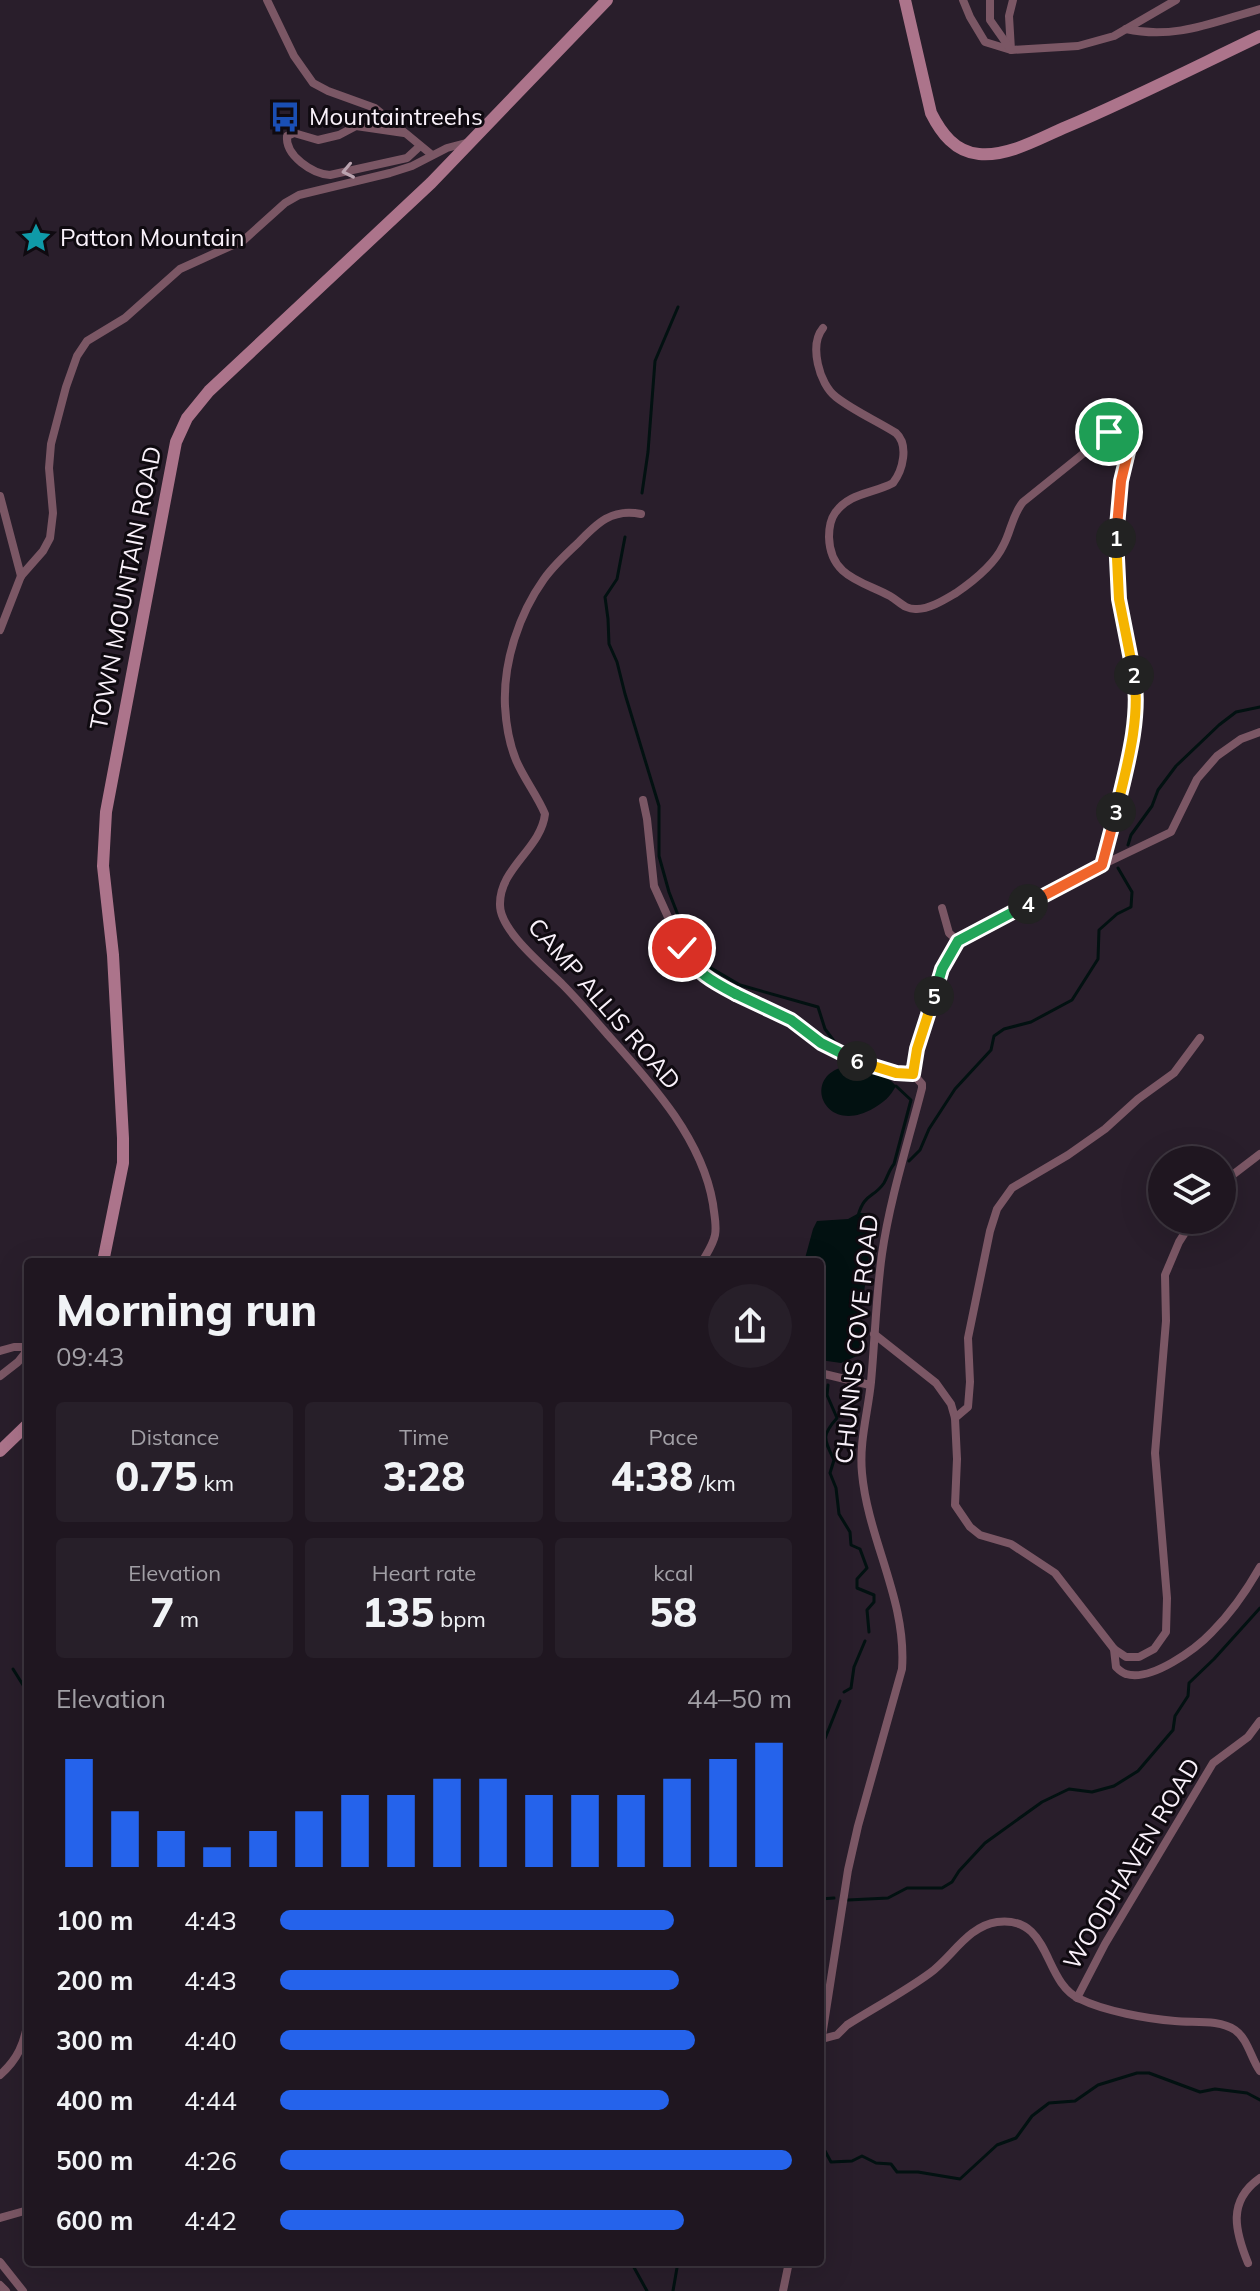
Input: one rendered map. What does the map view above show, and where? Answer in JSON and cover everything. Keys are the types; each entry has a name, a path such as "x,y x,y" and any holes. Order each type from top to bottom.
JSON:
{"main road":[{"name":"TOWN MOUNTAIN ROAD","path":"104,1258 123,1163 123,1138 103,838 110,785 176,442 187,418 209,391 383,230 607,0"},
{"path":"905,0 926,98 935,120 955,146 981,155 996,154 1052,133 1138,96 1260,36"},
{"path":"0,1451 24,1428"}],"street":[{"path":"267,0 290,48 313,83 375,108 432,155"},
{"path":"963,0 985,42 1011,50 1078,46 1114,36 1176,0"},
{"path":"990,0 990,20 1011,50"},
{"path":"1011,50 1009,16 1013,0"},
{"path":"1126,29 1146,34 1177,33 1260,9"},
{"path":"404,133 356,126 339,135 318,140 294,133 287,136 286,144 293,155 310,168 330,175 407,158 420,146"},
{"path":"0,630 21,576 50,538 53,513 49,468 51,444 66,387 77,356 87,341 133,312 180,269 244,240 285,203 299,195 390,173 412,166 447,148 469,143"},
{"path":"823,328 817,336 816,351 831,392 896,433 902,438 904,446 901,471 893,483 852,498 834,513 829,533 832,554 842,569 857,582 912,609 933,605 974,579 1004,546 1014,515 1023,502 1115,428 1124,424 1132,426 1121,481 1116,554 1119,599 1137,691 1137,706 1118,807 1102,865"},
{"path":"0,496 21,576"},
{"name":"CAMP ALLIS ROAD","path":"641,514 626,511 611,516 593,527 556,564 536,593 511,648 505,704 509,736 515,759 545,814 542,830 504,883 500,905 502,916 516,938 638,1068 689,1139 711,1192 716,1231 704,1258"},
{"path":"942,908 949,933 958,941 1171,832 1197,779 1217,756 1241,739 1260,732"},
{"path":"643,800 654,886 682,948 695,968 736,994 791,1020 832,1049 878,1068 913,1074"},
{"name":"CHUNNS COVE ROAD","path":"824,2026 848,1870 900,1682 903,1661 896,1600 861,1472 882,1254 888,1218 922,1088 913,1074 917,1049 942,969 958,941"},
{"path":"955,1418 968,1407 968,1338 997,1209 1012,1188 1105,1129 1138,1099 1174,1073 1200,1038"},
{"path":"1236,1172 1260,1154"},
{"path":"874,1334 936,1383 951,1404 955,1418 957,1459 955,1505 970,1527 980,1535 1011,1544 1055,1573 1114,1649 1126,1657 1139,1657 1154,1649 1166,1632 1167,1598 1155,1453 1166,1321 1165,1275 1184,1234"},
{"path":"0,1351 14,1347 24,1349"},
{"path":"0,1376 24,1354"},
{"path":"824,1374 870,1385"},
{"path":"1114,1649 1116,1667 1128,1675 1152,1673 1212,1633 1245,1593 1260,1567"},
{"name":"WOODHAVEN ROAD","path":"1077,1998 1105,1944 1213,1763 1248,1737 1260,1721"},
{"path":"824,2038 837,2035 847,2025 930,1973 979,1929 999,1922 1017,1923 1035,1934 1061,1983 1077,1998 1110,2009 1171,2021 1223,2025 1233,2029 1244,2041 1260,2071"},
{"path":"0,2075 20,2054 24,2038"},
{"path":"1248,2263 1236,2215 1245,2193 1260,2178"},
{"path":"0,2218 24,2211"},
{"path":"0,2262 23,2291"},
{"path":"783,2291 788,2266"},
{"path":"0,2285 6,2291"}],"shaded area":[{"path":"843,1067 879,1074 896,1086 874,1108 857,1115 843,1115 832,1111 824,1102 821,1092 823,1082 830,1073"},
{"path":"859,1213 869,1213 874,1220 863,1300 857,1321 863,1334 857,1356 841,1363 824,1361 824,1258 805,1258 817,1221 848,1219"}],"waterway":[{"path":"642,493 655,361 678,307"},
{"path":"625,537 617,579 605,597 609,644 659,806 659,856 688,941 711,968 740,985 818,1007 825,1029 840,1049"},
{"path":"1128,845 1158,790 1176,766 1236,712 1260,707"},
{"path":"909,1161 920,1150 929,1129 955,1089 991,1050 994,1036 1004,1029 1031,1022 1072,1000 1098,959 1099,930 1117,914 1131,907 1132,892 1118,868"},
{"path":"858,1216 863,1203 884,1183 894,1164 911,1100 896,1086"},
{"path":"828,1385 827,1395 837,1418 826,1434 834,1460 830,1473 836,1488 839,1514 850,1532 851,1545 860,1549 867,1568 857,1579 857,1588 874,1595 874,1602 867,1610 869,1632"},
{"path":"848,1900 888,1898 907,1888 942,1888 952,1882 985,1843 1042,1802 1069,1789 1092,1792 1114,1786 1138,1771 1173,1730 1175,1716 1188,1696 1189,1683 1260,1608"},
{"path":"844,1692 851,1688 854,1667 865,1641"},
{"path":"13,1669 24,1687"},
{"path":"824,1741 840,1701"},
{"path":"824,1899 834,1898"},
{"path":"824,2151 831,2162 852,2161 862,2156 876,2163 891,2164 897,2172 960,2179 997,2145 1016,2138 1032,2116 1049,2103 1075,2101 1098,2085 1137,2073 1149,2073 1200,2092 1215,2089 1247,2093 1260,2100"},
{"path":"633,2266 647,2291"},
{"path":"673,2291 677,2266"}],"place":[{"name":"Mountaintreehs","path":"285,117"},
{"name":"Patton Mountain","path":"36,238"}],"route":[{"path":"682,948 688,960 706,977 791,1020 821,1043 853,1059 908,1075 913,1074 917,1049 942,969 958,941 1102,865 1118,807 1137,706 1137,691 1119,599 1116,554 1121,481 1133,431 1132,426 1121,424 1109,432"}]}
